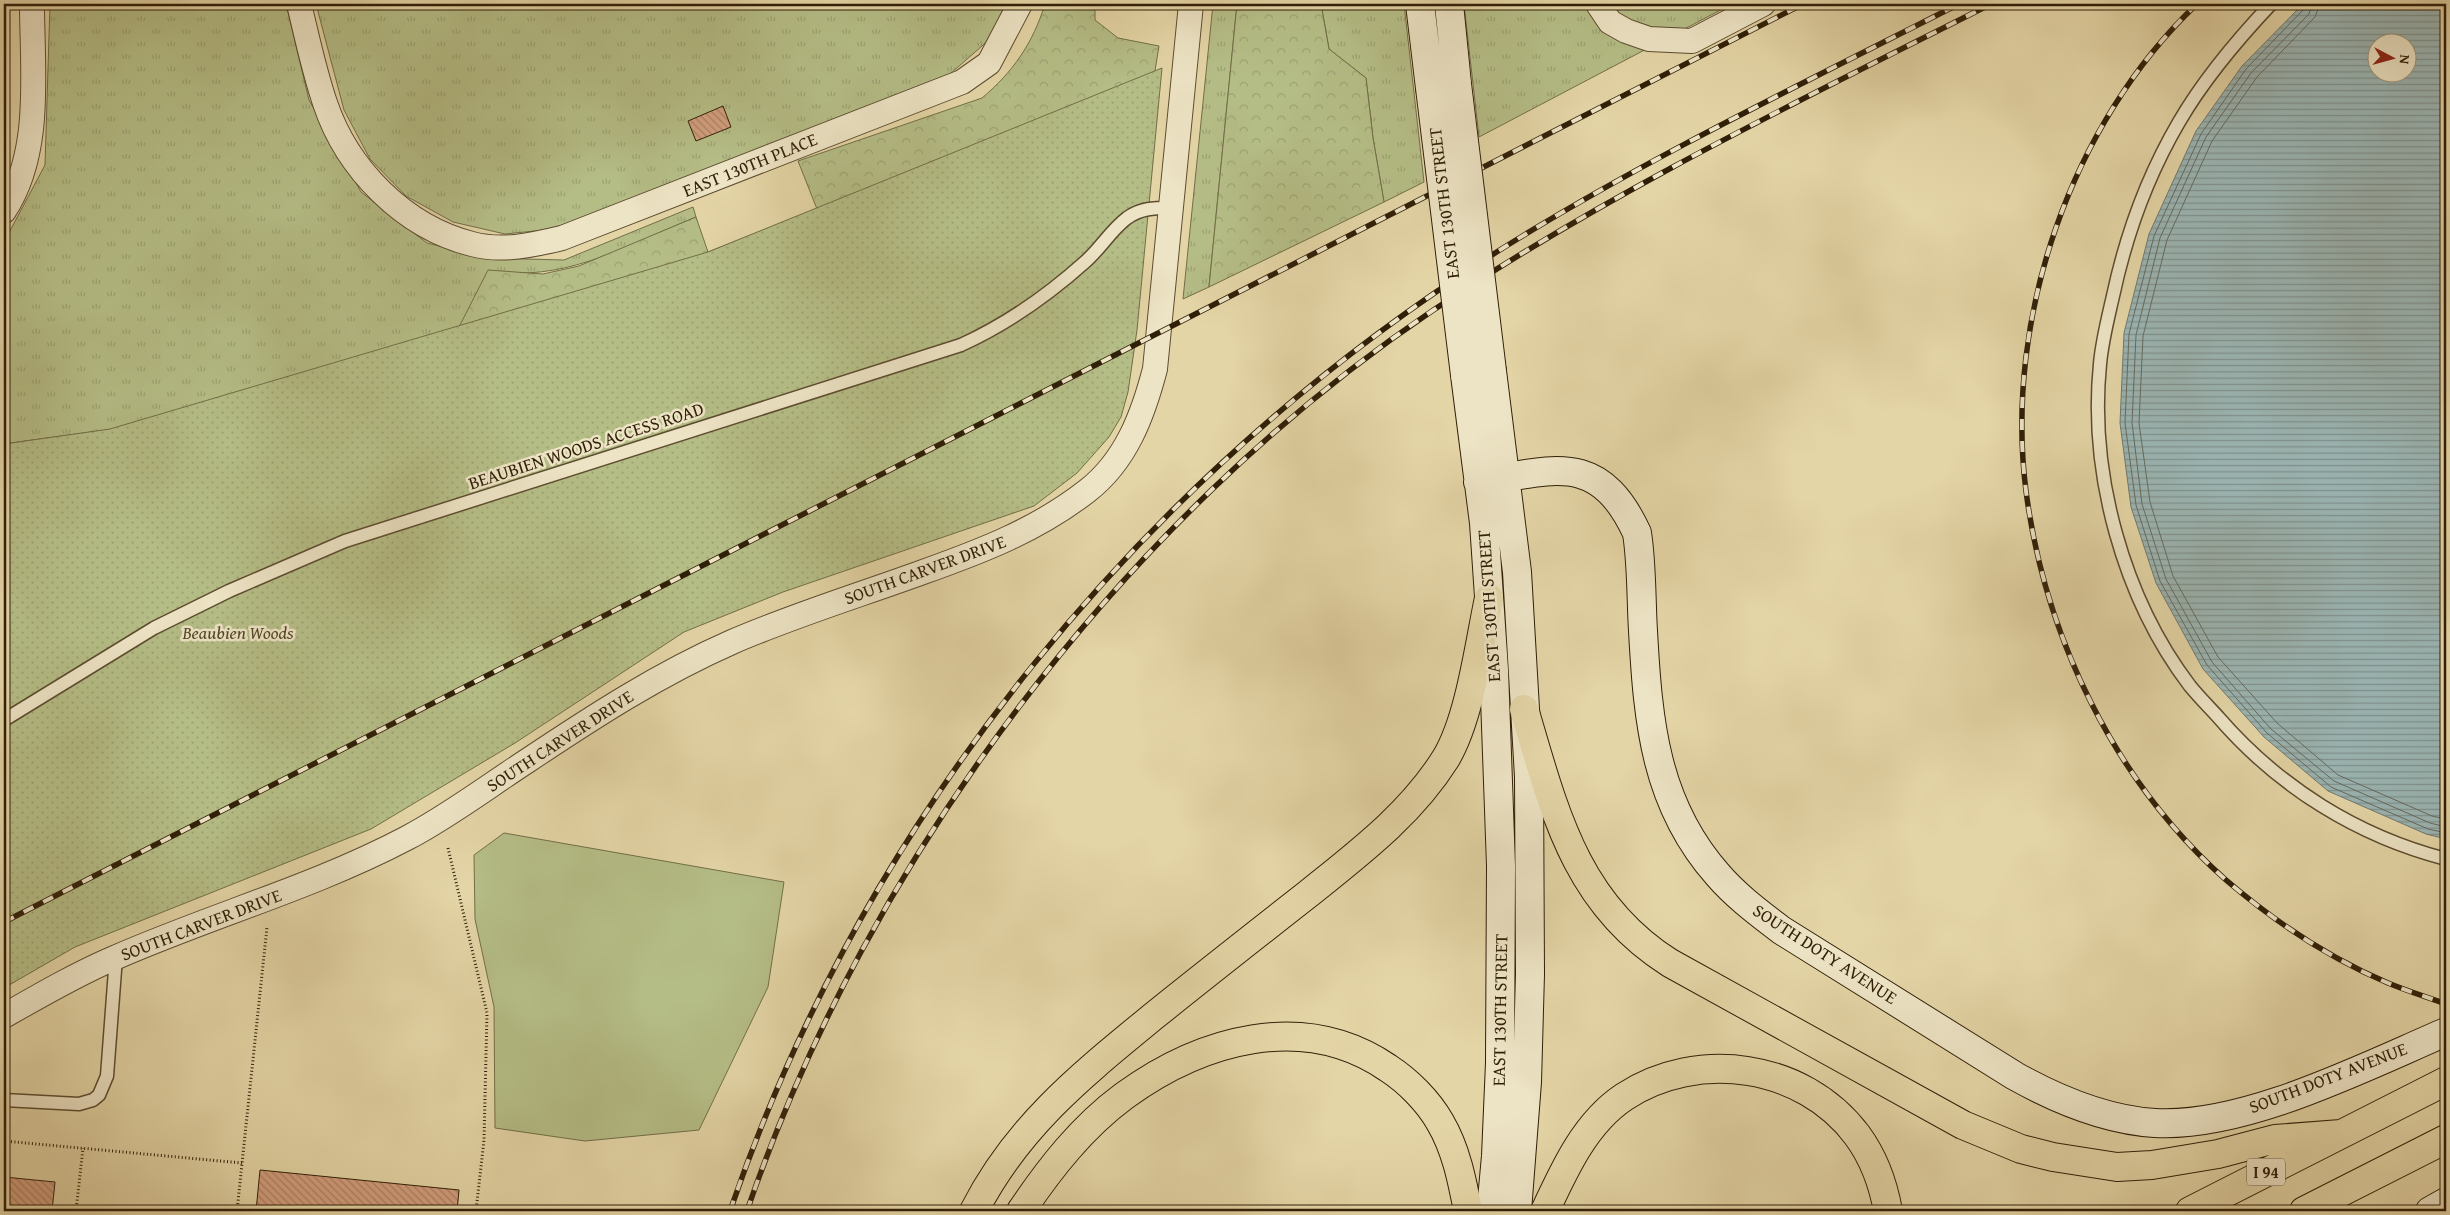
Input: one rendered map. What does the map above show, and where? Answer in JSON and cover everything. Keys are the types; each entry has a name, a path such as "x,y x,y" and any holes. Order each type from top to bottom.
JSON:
{"highway":[{"path":"974,1211 1000,1165 1018,1140 1070,1086 1195,983 1371,844 1407,809 1446,757 1460,728 1489,598"},
{"path":"1524,709 1551,800 1580,868 1597,896 1630,934 1670,963 1963,1125 2021,1149 2053,1157 2118,1166 2178,1162 2274,1140 2341,1134"},
{"path":"1022,1211 1041,1181 1069,1146 1097,1118 1124,1096 1185,1060 1214,1049 1272,1036 1297,1036 1351,1048 1376,1060 1399,1075 1424,1099 1447,1135 1460,1173 1468,1211"},
{"path":"1545,1211 1564,1170 1587,1135 1605,1113 1623,1098 1644,1086 1688,1070 1710,1069 1758,1072 1782,1079 1803,1089 1825,1104 1850,1127 1866,1150 1879,1176 1888,1211"},
{"name":"I 94","path":"2190,1211 2446,1082"},
{"path":"2304,1211 2446,1139"}],"main road":[{"name":"EAST 130TH STREET","path":"1420,4 1484,523 1489,598 1497,757 1502,963 1496,1156 1491,1211"},
{"name":"EAST 130TH STREET","path":"1449,4 1516,572 1529,777 1530,974 1527,1082 1517,1211"},
{"name":"SOUTH DOTY AVENUE","path":"1478,482 1555,470 1570,471 1587,476 1616,498 1628,514 1637,533 1640,552 1649,716 1655,751 1662,780 1675,809 1695,845 1718,876 1752,908 1781,930 2015,1076 2051,1096 2082,1108 2155,1123 2188,1121 2230,1115 2296,1094 2446,1032"}],"street":[{"path":"4,211 22,172 29,140 32,105 32,4"},
{"name":"EAST 130TH PLACE","path":"299,4 325,104 358,168 381,193 439,232 472,244 501,248 532,246 603,224 962,82 989,63 1020,4"},
{"path":"1170,208 1191,4"},
{"path":"1598,4 1610,22 1626,31 1650,39 1692,41 1763,4"},
{"name":"SOUTH CARVER DRIVE","path":"4,1016 38,996 116,957 302,885 371,856 410,836 573,730 678,668 773,626 1009,539 1054,516 1091,488 1113,466 1132,436 1146,403 1154,369 1170,208"}],"lane":[{"path":"2271,4 2234,46 2178,122 2136,210 2119,267 2100,364 2099,418 2103,474 2118,546 2149,619 2190,685 2218,717 2259,761 2315,804 2353,824 2416,852 2446,859"},
{"name":"BEAUBIEN WOODS ACCESS ROAD","path":"4,720 154,628 229,591 345,541 961,345 996,329 1042,298 1086,261 1127,218 1146,208 1170,208"},
{"path":"4,1100 79,1104 93,1100 99,1095 107,1076 116,957"}],"path":[{"path":"448,848 487,1013 484,1140 476,1211"},
{"path":"237,1211 267,927"},
{"path":"4,1141 242,1163"},
{"path":"76,1211 83,1148"}],"green space":[{"path":"50,4 286,4 309,100 361,192 427,243 488,258 564,260 693,207 696,217 587,262 541,272 518,273 429,386 4,444 4,242 45,165"},
{"path":"316,4 1006,4 990,39 950,74 554,229 505,234 453,222 406,196 370,159 344,110"},
{"path":"1045,4 1095,4 1095,20 1118,38 1159,46 1153,83 581,381 4,444 429,386 488,270 543,274 579,266 696,217 708,252 817,209 798,161 982,98 1003,78 1021,56"},
{"path":"1213,4 1237,4 1209,287 1183,299"},
{"path":"1237,4 1321,4 1329,49 1366,78 1373,138 1384,202 1209,287"},
{"path":"1321,4 1404,4 1424,182 1384,202 1373,138 1366,78 1329,49"},
{"path":"1464,4 1732,4 1479,137"},
{"name":"Beaubien Woods","path":"1162,68 1137,330 1128,392 1121,417 1109,437 1077,473 1034,506 783,592 684,632 515,743 371,829 75,947 4,988 4,444 110,429 708,252"},
{"path":"504,833 784,882 768,987 699,1130 585,1141 495,1128 494,1007 475,919 474,855"}],"water":[{"path":"2303,4 2446,4 2446,839 2426,834 2328,791 2264,737 2203,669 2156,583 2131,507 2120,423 2124,333 2149,234 2196,131 2242,66"}],"building":[{"path":"723,106 731,127 696,141 688,121"},
{"path":"260,1170 459,1190 457,1211 256,1211"},
{"path":"4,1177 55,1182 52,1211 4,1211"}],"railway":[{"path":"4,922 1803,4"},
{"path":"730,1211 788,1064 858,924 941,790 1034,664 1138,546 1251,437 1373,337 1503,248 1614,182 1671,151 1959,4"},
{"path":"747,1211 798,1080 861,952 935,827 1019,707 1111,595 1211,490 1319,395 1432,311 1499,268 1567,226 1707,149 1991,4"},
{"path":"2197,4 2153,52 2114,106 2082,165 2056,228 2037,293 2026,359 2022,426 2026,491 2035,546 2050,600 2068,652 2092,704 2119,752 2151,798 2186,841 2226,880 2303,938 2366,973 2395,986 2446,1004"}]}
